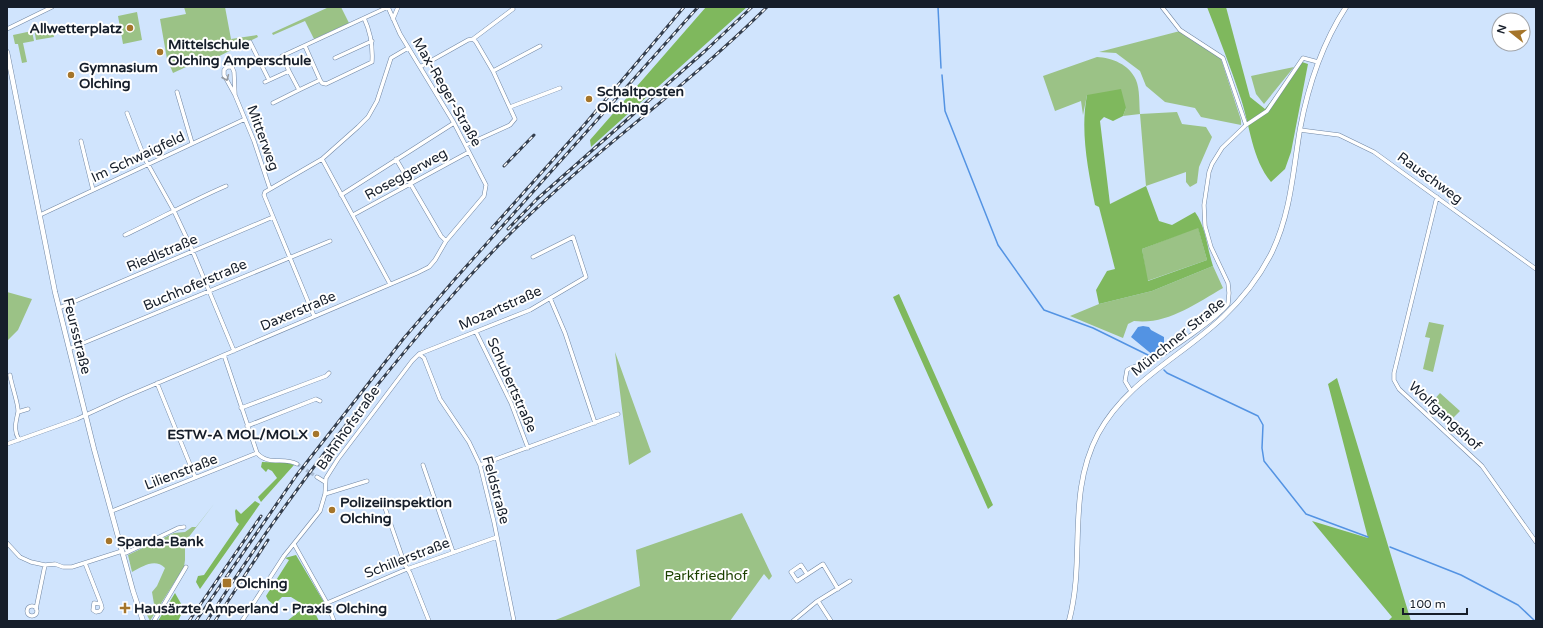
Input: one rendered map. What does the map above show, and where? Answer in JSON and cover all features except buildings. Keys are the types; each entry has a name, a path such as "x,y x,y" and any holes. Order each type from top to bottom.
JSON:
{"main road":[{"name":"Münchner Straße","path":"1069,621 1075,590 1078,502 1085,469 1091,450 1105,423 1131,391 1150,373 1224,317 1243,296 1272,253 1286,218 1292,188 1300,130 1308,94 1318,62 1332,30 1346,7"},
{"name":"Feursstraße","path":"7,52 59,308 85,415 142,621"}],"street":[{"path":"7,29 52,7"},
{"path":"299,90 282,56 388,7"},
{"name":"Max-Reger-Straße","path":"388,7 408,48 454,123 487,187"},
{"path":"393,19 398,7"},
{"path":"1162,7 1180,30 1222,58 1246,125"},
{"path":"420,67 468,40 473,39 513,9"},
{"path":"304,46 322,84 326,84 372,62 372,41 370,30 364,18"},
{"path":"466,145 513,123 515,119 493,72 473,39"},
{"path":"335,58 372,41"},
{"path":"250,42 267,81 289,71"},
{"path":"493,72 540,46"},
{"path":"314,316 264,195 265,192 322,159 344,141 368,116 382,91 391,58 408,48"},
{"path":"1131,391 1125,381 1127,370 1149,363 1159,357 1203,325 1228,304 1228,283 1211,247 1206,226 1206,187 1212,164 1217,154 1246,125 1267,111 1304,58 1318,62"},
{"name":"Mitterweg","path":"235,95 234,72 232,67 227,67 224,70 224,75 235,95 245,119 270,189"},
{"path":"273,103 320,80"},
{"path":"510,106 560,88"},
{"path":"177,92 192,144"},
{"path":"127,113 148,164 174,211 193,252 234,351"},
{"name":"Im Schwaigfeld","path":"40,215 245,119"},
{"path":"341,195 454,123"},
{"name":"Rauschweg","path":"1300,130 1339,135 1374,152 1536,269"},
{"path":"81,141 94,190"},
{"name":"Roseggerweg","path":"353,215 469,152"},
{"path":"322,159 390,284"},
{"path":"396,159 446,242"},
{"path":"125,235 226,186"},
{"name":"Daxerstraße","path":"7,444 85,415 429,267 446,242 484,196 487,187"},
{"name":"Wolfgangshof","path":"1437,197 1394,373 1394,380 1399,389 1482,466 1536,542"},
{"name":"Riedlstraße","path":"59,308 273,217"},
{"name":"Mozartstraße","path":"420,354 530,310 586,277 573,237 533,257"},
{"name":"Buchhoferstraße","path":"69,349 330,241"},
{"path":"550,298 565,333 595,424"},
{"name":"Schubertstraße","path":"476,332 511,402 528,448"},
{"name":"Feldstraße","path":"420,354 424,358 440,399 469,442 480,465 497,537 514,621"},
{"name":"Bahnhofstraße","path":"242,621 294,544 320,510 325,494 325,482 338,459 359,429 412,361 420,354"},
{"path":"224,355 234,380 241,408 257,453 262,458 269,461 288,460 297,464"},
{"path":"241,408 326,376 329,373"},
{"path":"10,375 18,412 14,425 15,432 19,440"},
{"path":"157,383 195,478"},
{"path":"247,426 316,399 320,402"},
{"path":"18,412 28,409"},
{"path":"480,465 595,424 618,414"},
{"name":"Lilienstraße","path":"112,511 257,453"},
{"path":"423,465 453,552"},
{"path":"317,477 325,482"},
{"path":"325,494 367,481"},
{"path":"384,505 407,569 429,621"},
{"path":"8,546 20,557 45,565 55,564 63,567 85,563 124,552 178,528 184,527"},
{"name":"Schillerstraße","path":"327,603 407,569 497,537"},
{"path":"294,544 327,603 334,621"},
{"path":"85,563 101,604"},
{"path":"807,574 802,565 791,572 796,581 823,564 838,589"},
{"path":"36,609 45,565"},
{"path":"154,621 186,567"},
{"path":"793,621 818,601 850,581"},
{"path":"818,601 831,621"}],"green space":[{"path":"184,7 225,7 231,39 257,35 258,37 201,65 199,61 173,73 167,59 160,19 186,14"},
{"path":"329,7 341,7 349,23 314,39 305,21 273,35 272,33"},
{"path":"706,7 747,7 591,147 590,140"},
{"path":"1207,7 1226,7 1250,97 1265,109 1302,62 1308,64 1291,152 1285,169 1271,182 1256,153 1237,87"},
{"name":"Allwetterplatz","path":"137,12 142,40 123,44 118,16"},
{"path":"52,25 54,37 36,40 34,28"},
{"path":"32,31 34,41 23,43 27,62 22,63 18,44 15,44 13,35"},
{"path":"1180,31 1212,51 1221,59 1241,120 1241,125 1201,117 1195,108 1165,102 1146,86 1140,71 1116,53 1099,52"},
{"path":"1097,57 1114,60 1125,66 1133,74 1138,88 1140,114 1123,116 1126,108 1087,95 1083,115 1081,101 1055,111 1043,76"},
{"path":"1294,67 1264,104 1256,94 1251,76"},
{"path":"1121,89 1126,108 1123,116 1113,121 1104,117 1100,121 1110,204 1146,186 1159,221 1172,225 1195,212 1202,224 1213,266 1152,291 1099,304 1096,290 1107,271 1115,269 1099,207 1095,205 1088,164 1084,122 1087,95","holes":["1198,228 1207,260 1148,281 1142,249"]},
{"path":"1177,112 1182,124 1206,127 1212,137 1199,167 1197,183 1190,187 1186,182 1186,172 1146,186 1140,114"},
{"path":"1198,227 1207,260 1147,281 1142,249"},
{"path":"1213,266 1223,288 1191,307 1169,317 1158,320 1134,321 1128,324 1123,338 1070,316 1099,304 1152,291"},
{"path":"7,292 32,299 18,330 7,341"},
{"path":"899,294 993,505 988,509 893,297"},
{"path":"1429,322 1444,325 1433,372 1423,369 1430,338 1425,337"},
{"path":"615,352 651,452 629,465"},
{"path":"1337,378 1411,621 1388,621 1392,617 1312,521 1368,538 1328,384"},
{"path":"1440,393 1460,411 1450,421 1431,403"},
{"path":"262,462 288,463 294,465 261,502 258,497 277,478 272,471 268,469 266,472 261,467"},
{"path":"255,501 260,504 200,589 196,582 198,576 204,575 239,524 236,521 236,509 241,514"},
{"path":"214,504 185,542 184,567 150,621 147,615 154,604 152,592 157,586 165,568 161,565 153,563 145,565 132,572 128,555 174,533 185,532 192,527 196,527"},
{"name":"Parkfriedhof","path":"742,513 772,576 769,580 764,574 730,621 553,621 640,586 636,550"},
{"path":"296,555 328,609 316,615 319,621 287,621 301,610 299,602 291,597 282,597 274,605 266,596 289,560 285,558"},
{"path":"175,593 184,609 178,621 158,621"}],"water":[{"path":"1138,327 1149,327 1151,330 1164,337 1164,345 1154,356 1131,337"}],"waterway":[{"path":"938,7 941,68"},
{"path":"942,75 945,111 998,245 1044,310 1093,328 1150,356"},
{"path":"1164,370 1167,373 1258,416 1263,425 1262,448 1264,461 1306,514 1368,537"},
{"path":"1390,547 1461,575 1518,605 1535,621"}],"tunnel":[{"path":"297,464 317,477"}],"railway":[{"path":"492,228 585,124 684,7"},
{"path":"196,621 296,476 404,338 698,7"},
{"path":"508,229 537,199 705,51 752,7"},
{"path":"207,621 290,499 356,412 395,363 462,285 497,247 546,200 577,172 706,64 767,7"},
{"path":"504,166 534,135"},
{"path":"189,621 261,516"},
{"path":"215,621 268,540"}],"place":[{"name":"Allwetterplatz","path":"130,28"},
{"name":"Mittelschule Olching Amperschule","path":"160,52"},
{"name":"Gymnasium Olching","path":"71,75"},
{"name":"Schaltposten Olching","path":"589,99"},
{"name":"ESTW-A MOL/MOLX","path":"316,434"},
{"name":"Polizeiinspektion Olching","path":"332,510"},
{"name":"Sparda-Bank","path":"109,541"},
{"name":"Olching","path":"227,583"},
{"name":"Hausärzte Amperland - Praxis Olching","path":"125,608"}]}
